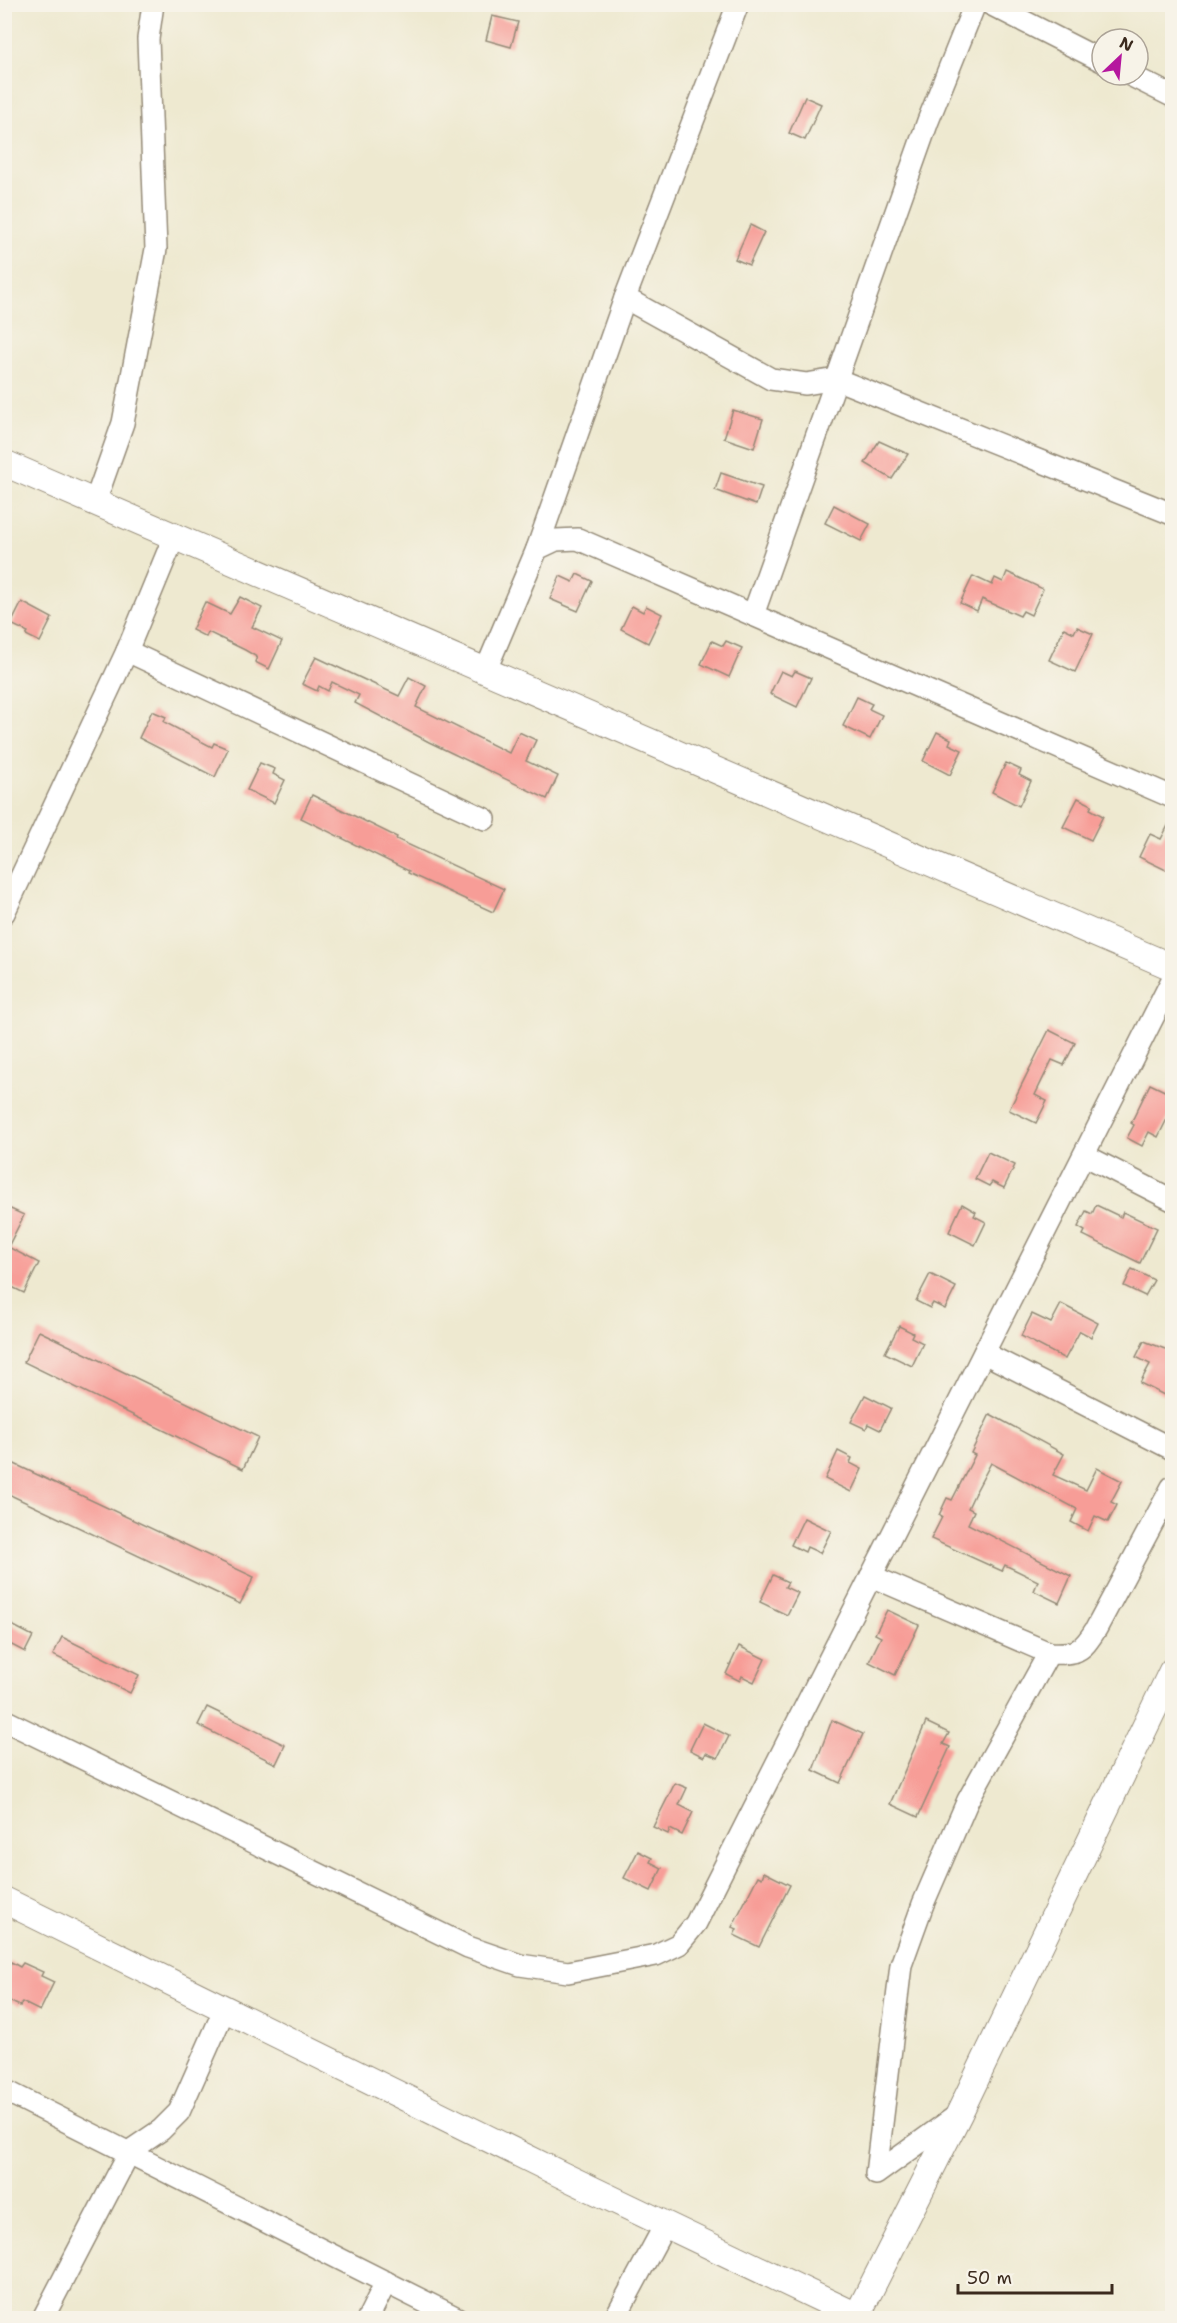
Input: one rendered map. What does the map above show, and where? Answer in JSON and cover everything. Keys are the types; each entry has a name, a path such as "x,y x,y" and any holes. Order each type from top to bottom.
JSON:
{"street":[{"path":"95,502 123,423 156,249 148,39 153,4"},
{"path":"485,672 537,549 625,298 738,4"},
{"path":"753,615 928,121 975,4"},
{"path":"990,4 1090,55"},
{"path":"1150,85 1173,96"},
{"path":"625,298 771,379 806,384 836,379 1173,514"},
{"path":"4,463 1173,967"},
{"path":"4,913 127,651 174,537"},
{"path":"537,549 556,540 578,539 1173,797"},
{"path":"127,651 485,819"},
{"path":"4,1720 468,1947 520,1965 568,1972 656,1955 679,1944 696,1923 1173,980"},
{"path":"1084,1155 1173,1200"},
{"path":"984,1353 1173,1449"},
{"path":"871,1576 1049,1653 1073,1654 1088,1641 1173,1487"},
{"path":"959,2114 876,2174 897,1991 907,1948 927,1894 968,1800 1049,1653"},
{"path":"4,1900 856,2317 959,2114 1173,1671"},
{"path":"43,2319 130,2151 162,2130 179,2112 225,2008"},
{"path":"4,2090 130,2151 457,2319"},
{"path":"615,2319 665,2225"},
{"path":"368,2319 386,2282"}],"building":[{"path":"492,16 518,22 511,47 486,40"},
{"path":"805,97 821,104 805,140 789,133"},
{"path":"750,225 764,232 749,265 735,259"},
{"path":"733,410 763,419 754,448 724,438"},
{"path":"879,441 908,454 892,479 865,463"},
{"path":"721,473 762,487 756,505 715,490"},
{"path":"834,505 870,524 861,541 825,523"},
{"path":"1007,572 1043,589 1031,615 1023,611 1020,616 982,599 977,611 960,603 973,576 992,585 995,578 1003,582"},
{"path":"577,574 592,581 578,611 550,599 560,576 573,582"},
{"path":"240,597 262,608 252,627 282,641 269,669 255,662 257,657 245,650 208,632 206,637 192,630 205,602 230,614"},
{"path":"22,602 52,618 40,642 26,635 28,632 11,624"},
{"path":"632,606 643,612 646,606 662,614 648,643 621,629"},
{"path":"1077,627 1093,634 1075,672 1049,660 1064,628 1074,633"},
{"path":"712,641 723,646 726,641 742,648 729,677 701,664"},
{"path":"316,657 399,696 409,677 426,686 416,707 509,753 519,732 536,740 526,761 558,776 547,799 355,703 359,695 332,682 328,691 319,686 317,691 302,684"},
{"path":"781,671 792,676 795,671 811,678 797,707 770,694"},
{"path":"857,697 872,704 869,709 882,715 870,739 843,726"},
{"path":"152,711 166,717 164,722 212,747 214,743 228,749 215,777 139,738"},
{"path":"937,732 951,739 949,744 962,750 950,775 923,761"},
{"path":"260,763 275,769 273,774 285,780 274,803 247,790"},
{"path":"1006,763 1021,770 1019,775 1031,781 1019,806 992,792"},
{"path":"312,795 397,837 396,839 504,889 493,912 408,873 409,871 301,818"},
{"path":"1078,798 1092,805 1090,809 1103,816 1091,840 1063,827"},
{"path":"1173,816 1173,857 1166,870 1139,857 1150,834 1161,839"},
{"path":"1049,1030 1075,1043 1064,1065 1052,1060 1035,1095 1047,1101 1036,1123 1009,1110"},
{"path":"1150,1084 1173,1095 1173,1107 1158,1137 1149,1132 1142,1146 1127,1138 1134,1125 1131,1123"},
{"path":"988,1152 1015,1165 1004,1188 992,1182 989,1186 975,1179"},
{"path":"962,1204 976,1212 974,1216 986,1222 975,1245 949,1232"},
{"path":"1096,1205 1121,1217 1123,1212 1157,1228 1140,1263 1083,1235 1085,1231 1078,1227 1086,1211 1092,1214"},
{"path":"4,1206 24,1215 8,1247 39,1263 24,1293 4,1283"},
{"path":"1132,1269 1154,1280 1145,1296 1124,1286"},
{"path":"930,1274 956,1287 945,1309 933,1303 930,1308 916,1301"},
{"path":"1061,1304 1098,1323 1091,1337 1080,1331 1065,1359 1021,1336 1032,1314 1051,1323"},
{"path":"899,1326 913,1333 911,1337 923,1343 912,1366 885,1353"},
{"path":"39,1331 258,1437 243,1469 24,1362"},
{"path":"1144,1341 1173,1352 1173,1383 1166,1396 1140,1383 1150,1364 1136,1357"},
{"path":"865,1395 891,1408 880,1430 868,1424 866,1429 851,1422"},
{"path":"990,1414 1064,1454 1053,1475 1086,1490 1097,1468 1122,1481 1111,1502 1117,1505 1108,1522 1095,1516 1088,1531 1071,1522 1077,1509 991,1463 974,1495 968,1508 974,1511 968,1524 1071,1576 1059,1603 1034,1591 1038,1581 1005,1565 1002,1571 931,1539 942,1517 939,1515 947,1498 952,1500 975,1455 971,1453"},
{"path":"838,1451 852,1458 850,1463 862,1469 851,1492 825,1479"},
{"path":"4,1459 254,1577 240,1604 4,1492"},
{"path":"804,1518 831,1531 820,1553 807,1547 805,1552 791,1545"},
{"path":"773,1575 788,1582 785,1587 798,1593 787,1615 760,1602"},
{"path":"887,1610 919,1625 895,1675 869,1662 881,1637 875,1634"},
{"path":"10,1624 33,1636 25,1652 4,1641"},
{"path":"62,1637 139,1675 130,1693 53,1655"},
{"path":"739,1646 765,1659 754,1682 742,1676 740,1681 726,1674"},
{"path":"207,1707 285,1745 276,1764 198,1725"},
{"path":"832,1720 863,1734 840,1783 813,1770"},
{"path":"926,1722 949,1733 943,1744 950,1747 918,1817 890,1804"},
{"path":"703,1723 729,1736 718,1758 706,1753 704,1757 690,1750"},
{"path":"675,1783 687,1788 679,1805 693,1812 682,1835 670,1829 668,1834 653,1827"},
{"path":"638,1851 652,1858 650,1862 662,1868 651,1891 624,1878"},
{"path":"764,1872 790,1885 759,1947 734,1935 737,1929 732,1927 758,1876 762,1878"},
{"path":"11,1962 20,1967 23,1963 43,1972 41,1976 54,1982 40,2011 22,2002 20,2006 4,1999 4,1975"}]}
